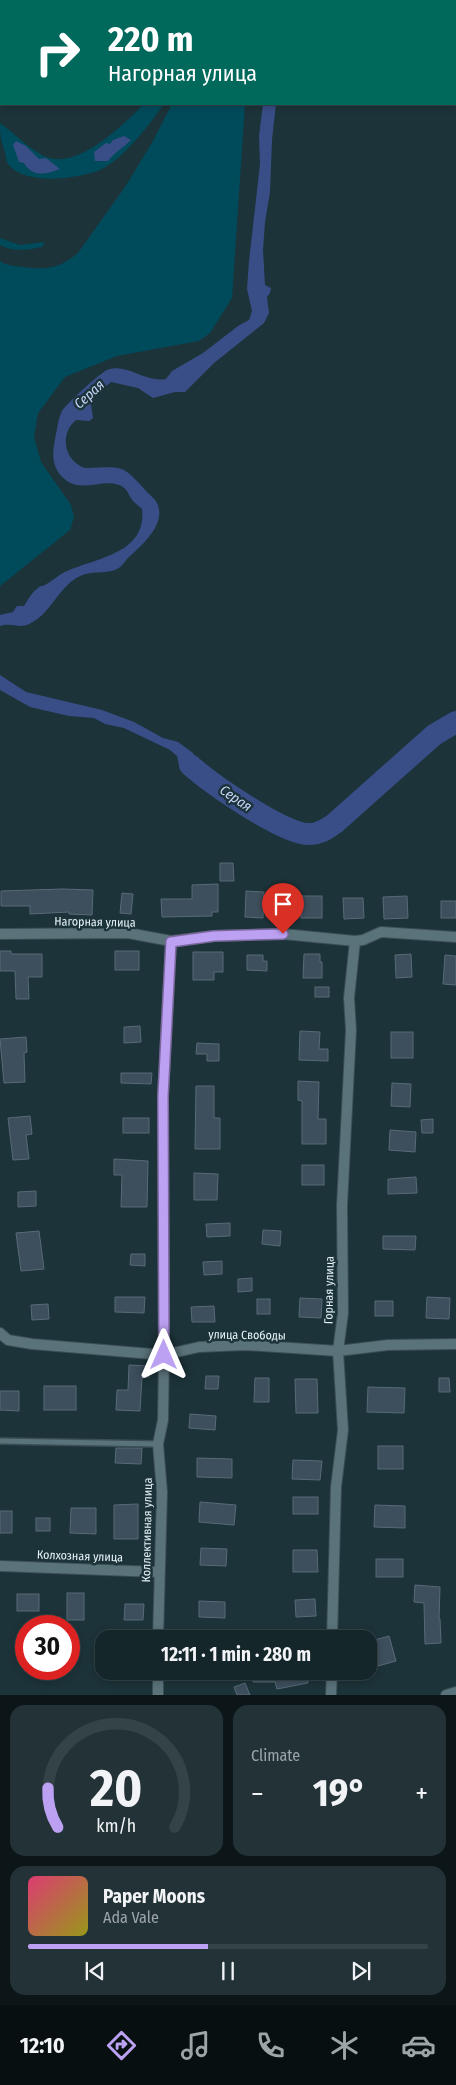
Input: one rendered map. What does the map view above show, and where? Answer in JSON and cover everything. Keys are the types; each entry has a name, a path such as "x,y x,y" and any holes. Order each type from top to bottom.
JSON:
{"street":[{"name":"Нагорная улица","path":"0,934 128,933 171,942 214,936 283,934 355,941 363,940 381,932 456,937"},
{"name":"Горная улица","path":"332,1630 336,1488 343,1430 342,1382 338,1350 343,1313 342,1205 349,1102 351,1030 349,998 355,941"},
{"name":"Коллективная улица","path":"158,1630 158,1572 162,1492 158,1444 163,1420 164,1355 163,1096 171,942"},
{"path":"0,1333 4,1342"},
{"name":"улица Свободы","path":"4,1342 164,1355 199,1347 245,1345 338,1350 388,1345 456,1344"},
{"name":"Колхозная улица","path":"0,1566 158,1572"},
{"path":"158,1680 158,1695"},
{"path":"331,1695 332,1680"},
{"path":"446,1695 456,1692"}],"lane":[{"path":"0,1442 158,1444"}],"shaded area":[{"path":"142,105 163,105 127,150 100,170 65,178 38,178 16,171 7,163 1,138 0,123 38,153 56,159 69,158 96,146"},
{"path":"171,105 245,105 232,298 210,333 199,341 117,356 65,377 38,413 34,437 41,462 71,505 74,517 70,530 0,586 0,261 14,266 46,268 65,262 78,253 125,187 153,141"},
{"path":"0,238 20,245 44,242 44,244 42,247 15,250 0,245"}],"water":[{"path":"263,105 276,105 272,140 270,192 263,250 265,285 271,288 267,297 269,313 264,323 214,363 185,392 175,392 153,398 138,388 111,382 93,397 91,404 93,418 89,421 76,420 67,432 66,447 68,453 72,460 85,468 107,467 126,471 157,503 159,519 152,533 117,569 78,577 65,588 43,614 29,624 22,626 0,626 0,615 13,612 17,606 24,606 32,594 40,587 64,572 118,552 137,535 141,524 142,509 133,501 122,486 106,483 86,486 73,484 61,476 57,470 54,464 53,451 59,418 62,411 76,396 103,372 114,368 128,370 151,378 166,379 172,371 203,353 238,326 249,320 252,311 247,289 260,164 259,136"},
{"path":"124,136 131,140 108,161 95,161 94,152 106,143 110,144 113,140"},
{"path":"16,141 26,146 39,159 46,158 60,169 40,174 31,171 24,163 19,162 13,145"},
{"path":"0,675 26,692 102,710 134,722 163,738 178,742 193,753 196,761 201,766 216,777 211,786 179,765 177,756 170,750 124,728 105,724 94,718 69,716 30,707 0,690"}],"building":[{"path":"220,863 233,863 234,881 220,881"},
{"path":"218,884 218,912 212,912 212,916 162,917 161,899 192,899 192,885"},
{"path":"93,890 92,915 69,914 69,912 30,914 30,906 1,906 1,891"},
{"path":"246,891 264,892 263,918 245,917"},
{"path":"122,893 133,894 131,914 120,913"},
{"path":"301,896 322,896 322,918 301,918"},
{"path":"407,896 408,918 384,919 383,897"},
{"path":"343,898 363,898 364,918 344,919"},
{"path":"441,901 456,901 456,918 441,918"},
{"path":"0,951 11,951 11,954 42,954 42,977 28,977 29,999 16,999 15,971 0,971"},
{"path":"115,951 139,951 139,970 115,970"},
{"path":"193,952 223,952 223,972 214,972 214,980 193,980"},
{"path":"304,954 320,954 322,978 303,978"},
{"path":"411,954 412,977 396,978 395,955"},
{"path":"247,955 263,955 263,961 267,961 267,971 247,970"},
{"path":"445,955 456,956 456,985 443,984"},
{"path":"315,987 329,987 329,997 315,997"},
{"path":"140,1026 141,1042 124,1043 124,1027"},
{"path":"300,1031 320,1032 319,1049 328,1049 328,1061 299,1060"},
{"path":"391,1032 413,1032 413,1058 391,1058"},
{"path":"26,1037 27,1052 24,1053 25,1082 4,1083 0,1039"},
{"path":"197,1043 219,1044 219,1061 207,1061 207,1054 196,1054"},
{"path":"121,1073 152,1073 151,1084 121,1083"},
{"path":"298,1081 319,1082 318,1119 326,1119 326,1144 302,1144 302,1101 298,1100"},
{"path":"392,1083 411,1084 410,1107 391,1106"},
{"path":"196,1086 214,1086 214,1118 220,1118 220,1149 195,1149"},
{"path":"30,1116 32,1134 26,1135 29,1159 13,1160 8,1118"},
{"path":"123,1118 149,1118 149,1133 123,1133"},
{"path":"433,1119 433,1133 422,1133 421,1120"},
{"path":"390,1130 416,1132 415,1152 389,1150"},
{"path":"114,1159 148,1161 147,1207 121,1207 122,1175 114,1175"},
{"path":"302,1165 324,1165 324,1185 302,1185"},
{"path":"194,1173 218,1174 217,1200 194,1200"},
{"path":"416,1177 417,1193 388,1194 388,1179"},
{"path":"36,1191 36,1206 18,1207 18,1192"},
{"path":"230,1223 230,1236 207,1237 206,1224"},
{"path":"263,1230 281,1231 280,1246 262,1244"},
{"path":"39,1231 44,1269 21,1271 16,1233"},
{"path":"383,1236 416,1236 415,1250 383,1249"},
{"path":"131,1254 145,1254 145,1266 130,1265"},
{"path":"222,1261 222,1274 204,1275 203,1262"},
{"path":"252,1278 252,1291 238,1292 238,1279"},
{"path":"115,1297 145,1297 144,1313 115,1312"},
{"path":"427,1297 450,1298 449,1319 426,1318"},
{"path":"300,1298 322,1299 321,1318 299,1317"},
{"path":"257,1299 270,1299 270,1314 257,1314"},
{"path":"375,1301 393,1301 393,1316 375,1316"},
{"path":"48,1304 49,1319 32,1320 31,1305"},
{"path":"214,1306 215,1322 192,1322 191,1307"},
{"path":"129,1365 149,1366 149,1377 142,1377 140,1411 116,1410 117,1390 128,1390"},
{"path":"206,1376 219,1376 218,1389 205,1389"},
{"path":"255,1378 269,1378 269,1402 254,1402"},
{"path":"439,1378 449,1378 450,1392 439,1392"},
{"path":"295,1379 317,1379 318,1413 296,1413"},
{"path":"44,1386 76,1386 76,1410 44,1410"},
{"path":"368,1387 405,1388 404,1413 367,1412"},
{"path":"0,1391 19,1391 19,1411 0,1410"},
{"path":"190,1414 216,1416 215,1430 189,1428"},
{"path":"378,1446 403,1446 403,1469 378,1469"},
{"path":"116,1448 142,1448 141,1464 115,1463"},
{"path":"197,1458 232,1459 232,1478 197,1477"},
{"path":"293,1460 322,1461 320,1480 292,1479"},
{"path":"293,1497 318,1497 318,1514 293,1514"},
{"path":"200,1502 236,1505 234,1525 199,1522"},
{"path":"138,1504 138,1539 114,1539 114,1505"},
{"path":"375,1505 405,1506 405,1528 374,1527"},
{"path":"71,1508 96,1508 96,1534 70,1533"},
{"path":"0,1511 12,1511 12,1533 0,1533"},
{"path":"36,1518 50,1518 50,1531 36,1531"},
{"path":"201,1548 227,1549 226,1566 200,1565"},
{"path":"293,1550 317,1550 318,1572 293,1572"},
{"path":"376,1559 403,1559 403,1577 376,1577"},
{"path":"415,1585 440,1587 439,1619 441,1643 425,1644 424,1603 414,1602"},
{"path":"67,1593 84,1593 84,1620 80,1620 80,1615 67,1615"},
{"path":"17,1594 39,1594 39,1611 17,1611"},
{"path":"315,1599 316,1616 296,1617 295,1600"},
{"path":"199,1601 225,1602 225,1618 199,1617"},
{"path":"125,1604 144,1604 143,1620 124,1620"},
{"path":"389,1636 396,1661 378,1666 377,1639"},
{"path":"253,1680 308,1680 308,1683 277,1689 275,1682 253,1682"},
{"path":"245,1683 250,1695 237,1695 234,1687"}],"waterway":[{"name":"Серая","path":"190,765 230,795 266,818 298,832 314,834 334,824 434,735 456,722"}],"route":[{"path":"164,1355 163,1096 171,942 214,936 283,934"}]}
